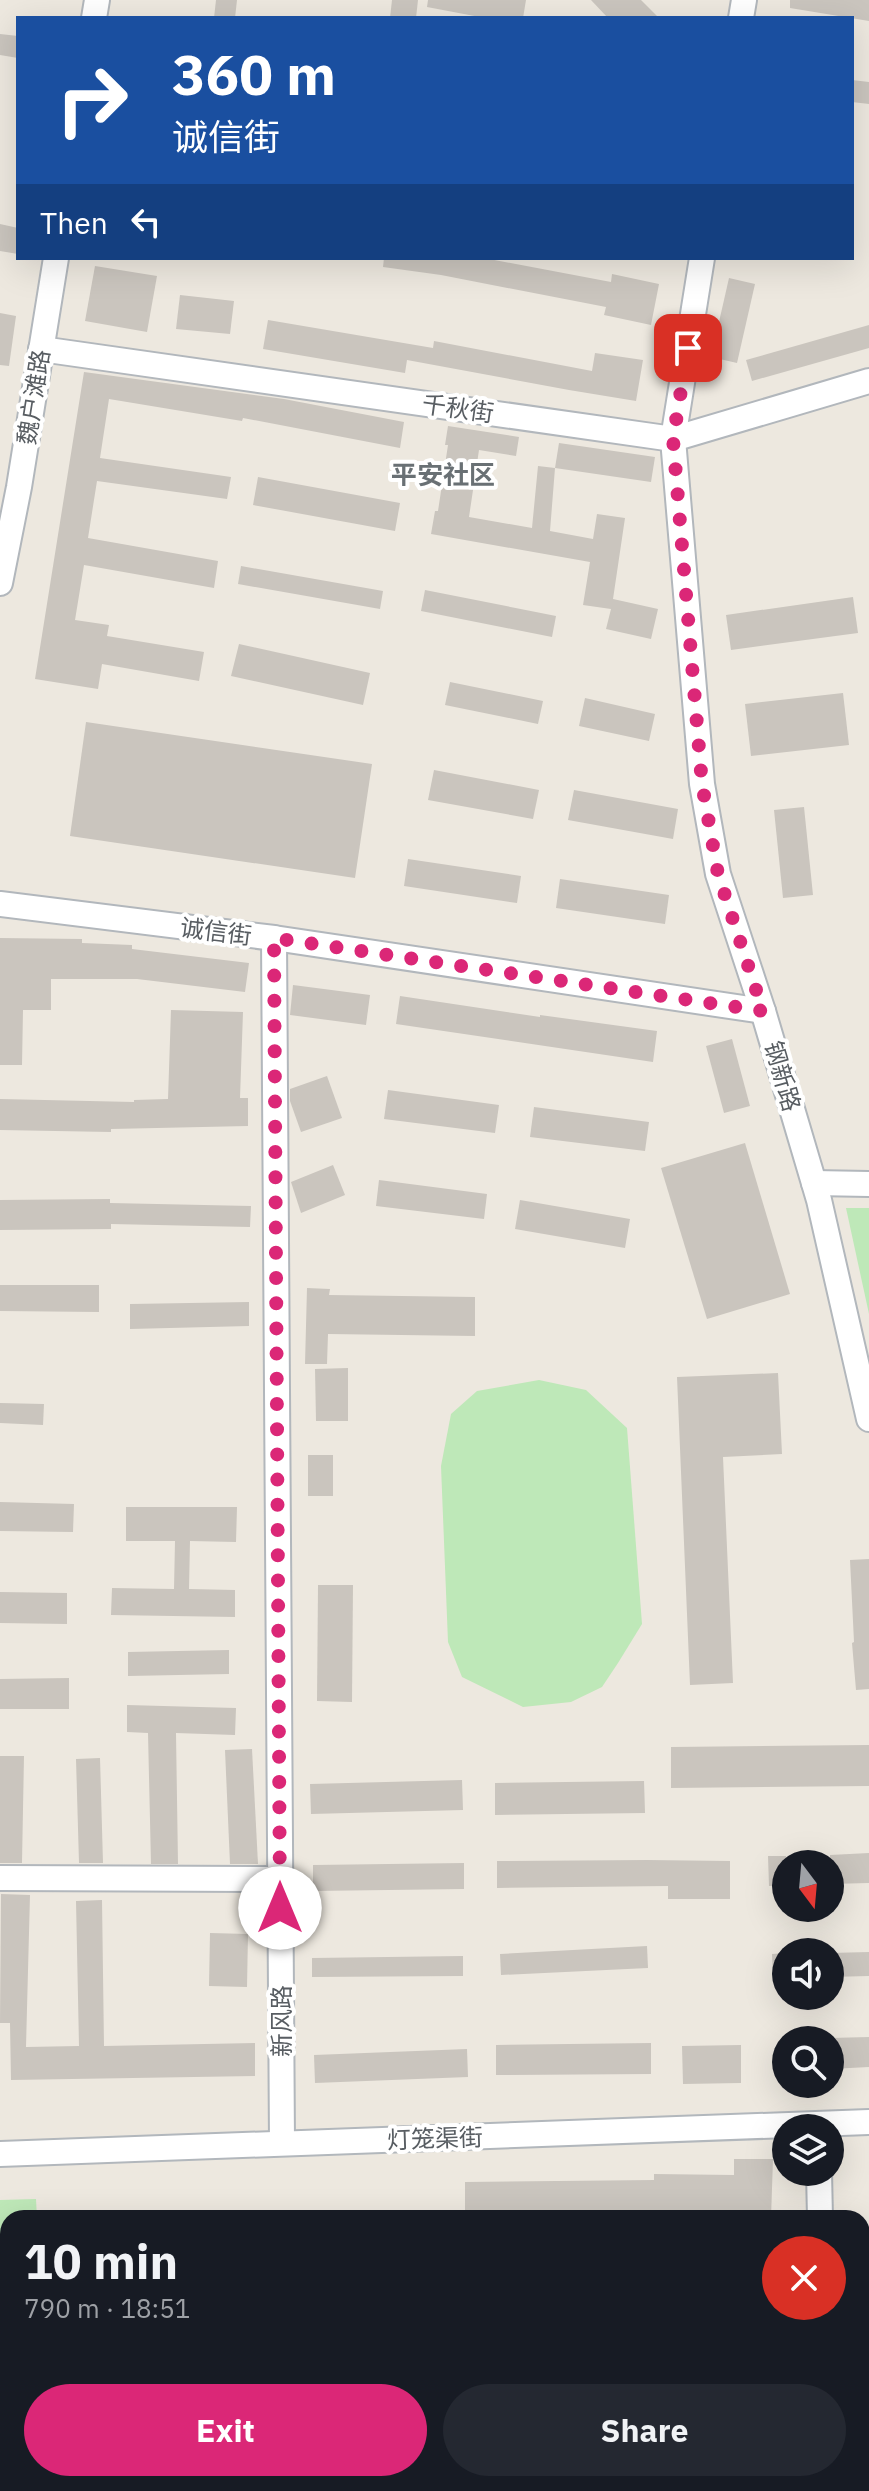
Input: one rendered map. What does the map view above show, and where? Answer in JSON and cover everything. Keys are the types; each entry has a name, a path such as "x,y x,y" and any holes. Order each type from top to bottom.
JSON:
{"street":[{"name":"魏户滩路","path":"0,583 19,487 56,260"},
{"name":"钢新路","path":"702,260 673,439 702,784 718,874 814,1183 869,1419"},
{"name":"千秋街","path":"41,349 673,439 869,381"},
{"name":"诚信街","path":"0,904 274,938 763,1011"},
{"name":"新风路","path":"274,938 282,2143"},
{"path":"814,1183 869,1184"},
{"path":"0,1878 280,1879"},
{"name":"灯笼渠街","path":"844,2124 869,2122"},
{"name":"灯笼渠街","path":"0,2154 772,2127"},
{"path":"819,2186 820,2210"}],"green space":[{"path":"846,1208 869,1208 869,1314"},
{"path":"539,1380 586,1390 627,1428 642,1624 602,1687 571,1702 523,1707 462,1677 448,1642 441,1466 451,1414 477,1391"},
{"path":"36,2199 37,2210 0,2210 0,2200"}],"building":[{"path":"216,0 237,0 235,16 214,16"},
{"path":"392,0 418,0 416,16 390,16"},
{"path":"428,0 526,0 523,16 474,16 427,7"},
{"path":"591,0 641,0 657,16 606,16"},
{"path":"790,0 869,0 869,21 854,19 854,16 790,8"},
{"path":"0,34 16,36 16,58 0,55"},
{"path":"854,80 869,82 869,104 854,102"},
{"path":"0,224 16,228 16,254 0,251"},
{"path":"384,260 495,260 611,282 612,274 659,284 651,325 604,315 606,307 383,267"},
{"path":"95,266 157,276 147,332 85,321"},
{"path":"729,278 755,284 737,363 711,357"},
{"path":"180,295 234,301 230,334 176,329"},
{"path":"0,313 16,316 9,366 0,365"},
{"path":"268,320 433,348 434,341 592,371 595,353 643,360 636,401 407,360 405,373 263,349"},
{"path":"869,325 869,348 752,381 746,360"},
{"path":"84,372 284,399 404,422 400,448 243,418 242,421 109,399 100,458 231,477 227,499 97,481 88,538 218,561 214,588 84,565 75,620 109,625 107,636 204,652 199,681 102,664 98,689 35,679"},
{"path":"448,426 519,437 516,456 479,450 469,517 532,528 538,466 555,468 550,531 593,539 597,514 625,518 613,599 658,609 651,639 606,629 611,609 583,605 590,562 431,534 435,511 438,511"},
{"path":"559,443 655,457 651,482 555,468"},
{"path":"258,477 400,503 395,531 253,505"},
{"path":"241,566 383,591 380,609 238,584"},
{"path":"425,590 556,616 552,637 421,611"},
{"path":"853,597 858,633 731,650 726,615"},
{"path":"239,644 370,673 363,705 231,676"},
{"path":"450,682 543,701 538,724 445,705"},
{"path":"843,693 849,745 751,756 745,704"},
{"path":"585,698 655,714 649,741 579,726"},
{"path":"86,722 372,764 355,878 70,836"},
{"path":"434,770 539,790 533,819 428,800"},
{"path":"574,790 678,809 673,839 568,820"},
{"path":"804,807 813,895 783,898 774,810"},
{"path":"408,859 521,876 517,903 404,886"},
{"path":"560,879 669,895 665,924 556,908"},
{"path":"0,938 82,939 82,943 132,945 132,949 249,963 245,992 137,979 51,979 51,1010 23,1010 22,1065 0,1065"},
{"path":"293,985 370,995 366,1025 290,1015"},
{"path":"400,996 657,1031 653,1062 396,1024"},
{"path":"171,1010 243,1012 240,1098 248,1098 248,1126 111,1129 111,1132 0,1130 0,1099 134,1102 168,1099"},
{"path":"732,1039 750,1106 724,1113 706,1046"},
{"path":"327,1076 342,1118 301,1132 290,1101 290,1089"},
{"path":"388,1090 499,1105 495,1133 384,1119"},
{"path":"534,1107 649,1122 645,1151 530,1137"},
{"path":"745,1143 790,1294 707,1319 661,1168"},
{"path":"333,1165 345,1195 301,1213 291,1182"},
{"path":"379,1180 487,1194 484,1219 376,1206"},
{"path":"110,1199 110,1203 251,1206 250,1227 111,1224 111,1229 0,1230 0,1200"},
{"path":"520,1200 630,1219 625,1248 515,1229"},
{"path":"0,1285 99,1285 99,1312 0,1311"},
{"path":"307,1288 330,1289 329,1295 475,1297 475,1336 328,1334 327,1364 305,1364"},
{"path":"249,1302 249,1326 130,1329 130,1304"},
{"path":"348,1368 348,1421 316,1421 315,1369"},
{"path":"778,1373 782,1454 723,1457 733,1683 690,1685 677,1377"},
{"path":"0,1403 44,1404 43,1425 0,1423"},
{"path":"308,1455 333,1455 333,1496 308,1496"},
{"path":"0,1502 74,1504 73,1532 0,1531"},
{"path":"126,1507 237,1507 236,1542 190,1541 189,1589 235,1590 235,1617 111,1615 112,1588 174,1589 175,1541 126,1541"},
{"path":"869,1559 869,1689 856,1690 850,1560"},
{"path":"318,1585 353,1585 352,1702 317,1701"},
{"path":"0,1592 67,1593 67,1624 0,1623"},
{"path":"229,1650 229,1674 128,1676 128,1652"},
{"path":"69,1678 69,1709 0,1709 0,1679"},
{"path":"127,1705 236,1708 235,1735 176,1733 178,1864 151,1864 148,1733 127,1732"},
{"path":"869,1745 869,1786 671,1788 671,1747"},
{"path":"252,1749 258,1864 230,1864 225,1750"},
{"path":"0,1756 24,1756 22,1863 0,1863"},
{"path":"100,1758 103,1863 79,1863 76,1759"},
{"path":"462,1780 463,1810 311,1814 310,1784"},
{"path":"644,1781 645,1813 495,1815 495,1783"},
{"path":"869,1853 869,1883 844,1884 844,1854"},
{"path":"768,1856 772,1856 772,1886 769,1886"},
{"path":"497,1861 730,1861 730,1899 668,1899 668,1886 497,1888"},
{"path":"464,1863 464,1889 313,1891 313,1865"},
{"path":"1,1894 30,1895 26,2047 79,2046 76,1901 102,1900 104,2046 255,2043 255,2076 11,2080 10,2023 0,2023"},
{"path":"210,1933 248,1934 247,1987 209,1986"},
{"path":"647,1946 648,1968 501,1975 500,1954"},
{"path":"869,1952 869,1976 844,1977 844,1953"},
{"path":"463,1956 463,1976 312,1977 312,1958"},
{"path":"869,2037 869,2067 844,2068 844,2038"},
{"path":"651,2043 651,2074 496,2075 496,2045"},
{"path":"741,2045 741,2083 683,2084 682,2046"},
{"path":"467,2049 468,2077 315,2083 314,2055"},
{"path":"734,2159 772,2159 771,2210 465,2210 465,2182 654,2180 654,2174 734,2175"}],"district":[{"name":"平安社区","path":"443,474"}],"route":[{"path":"280,1908 274,938 763,1011 718,874 702,784 673,439 688,348"}]}
